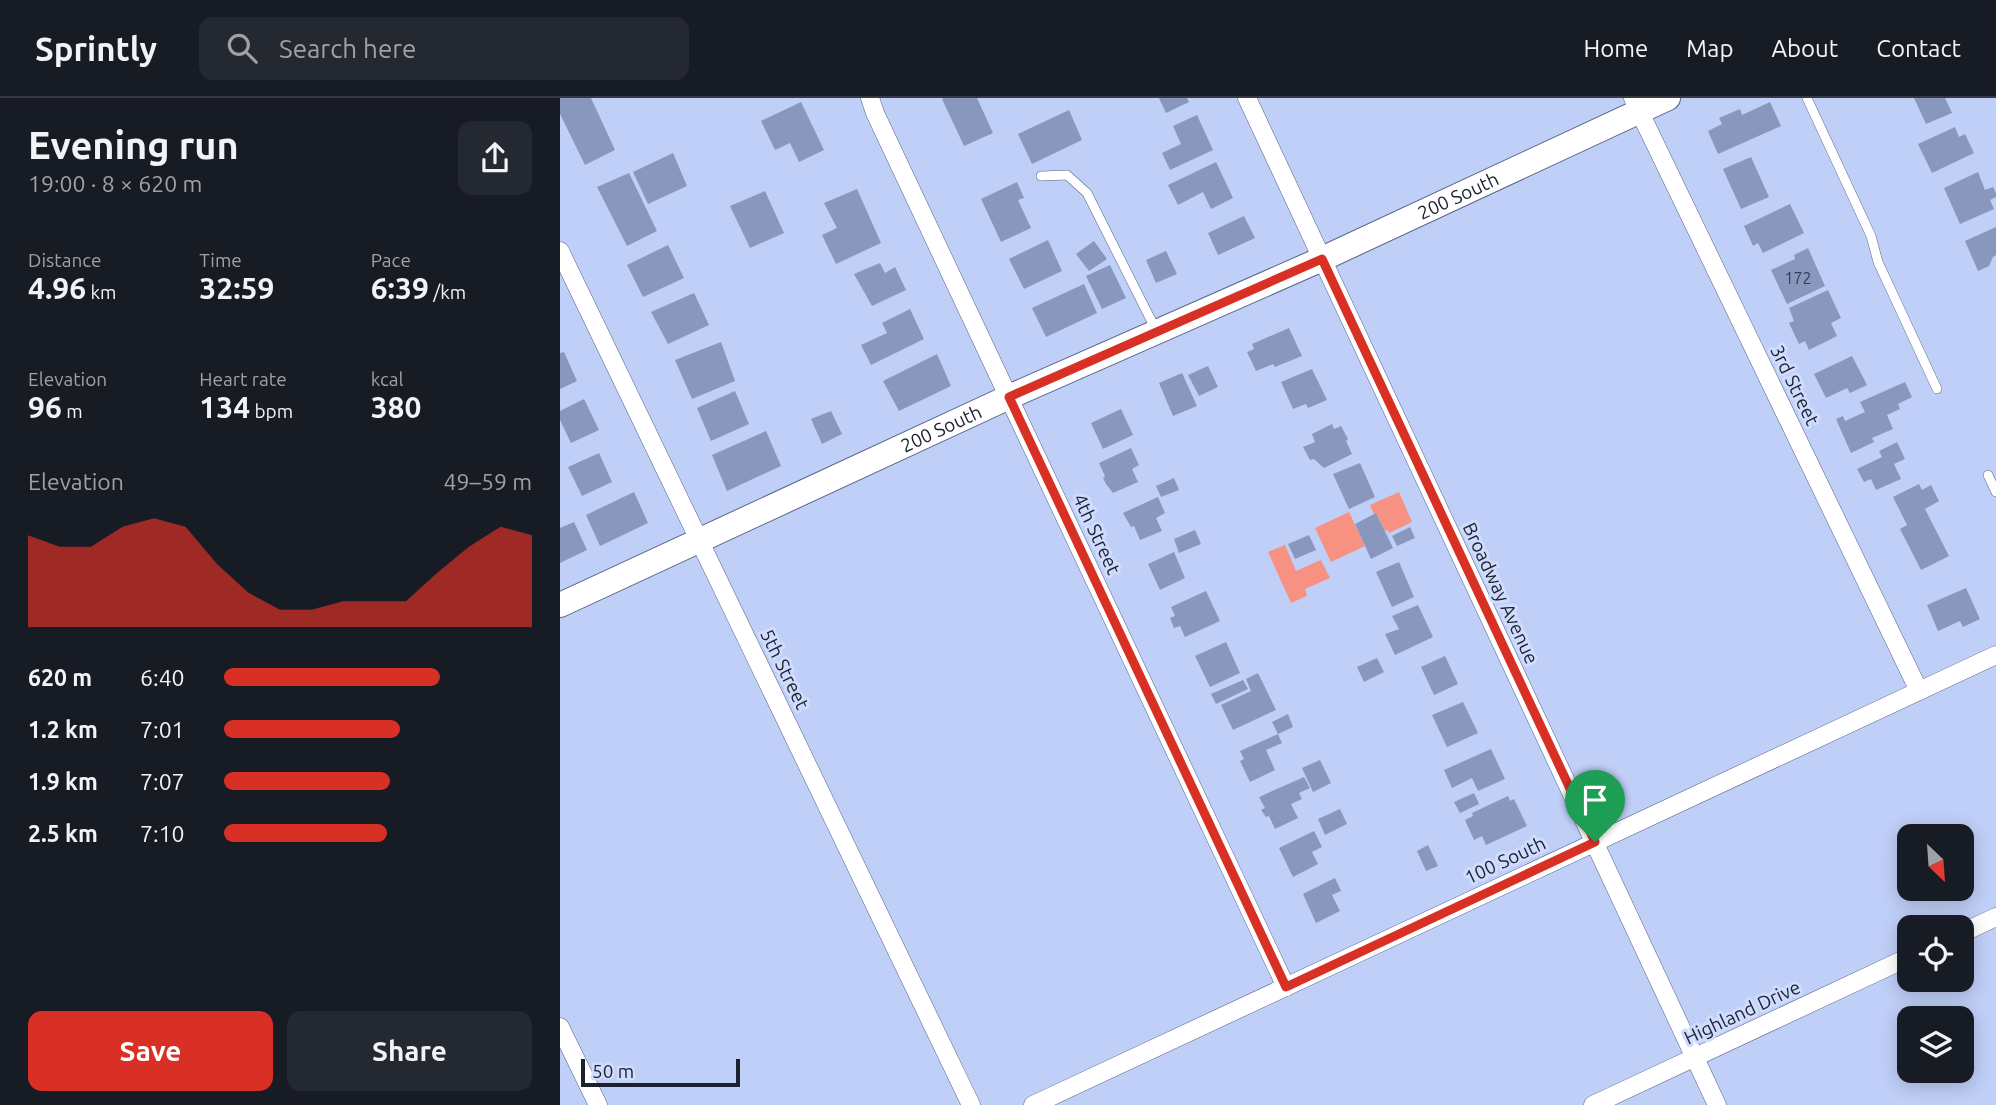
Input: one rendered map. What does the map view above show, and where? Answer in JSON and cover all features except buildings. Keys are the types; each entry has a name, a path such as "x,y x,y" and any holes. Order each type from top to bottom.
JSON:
{"street":[{"name":"4th Street","path":"870,98 1286,987"},
{"name":"Broadway Avenue","path":"1247,98 1717,1105"},
{"name":"200 South","path":"560,605 1009,397 1322,259 1637,105 1668,98"},
{"name":"3rd Street","path":"1637,105 1919,691"},
{"name":"5th Street","path":"560,251 971,1105"},
{"name":"100 South","path":"1034,1105 1996,655"},
{"path":"1974,927 1996,917"},
{"name":"Highland Drive","path":"1593,1105 1897,963"},
{"path":"560,1027 598,1105"}],"lane":[{"path":"1807,98 1871,236 1878,262 1937,389"},
{"path":"1041,176 1067,175 1087,193 1156,332"},
{"path":"1988,475 1996,492"}],"shaded area":[{"path":"1399,492 1412,522 1389,533 1388,530 1385,531 1370,505"},
{"path":"1349,512 1365,546 1331,562 1315,528"},
{"path":"1285,545 1296,571 1321,560 1330,578 1305,589 1307,596 1291,603 1268,552"}],"route":[{"path":"1322,259 1595,842 1286,987 1009,397 1322,259"}]}
